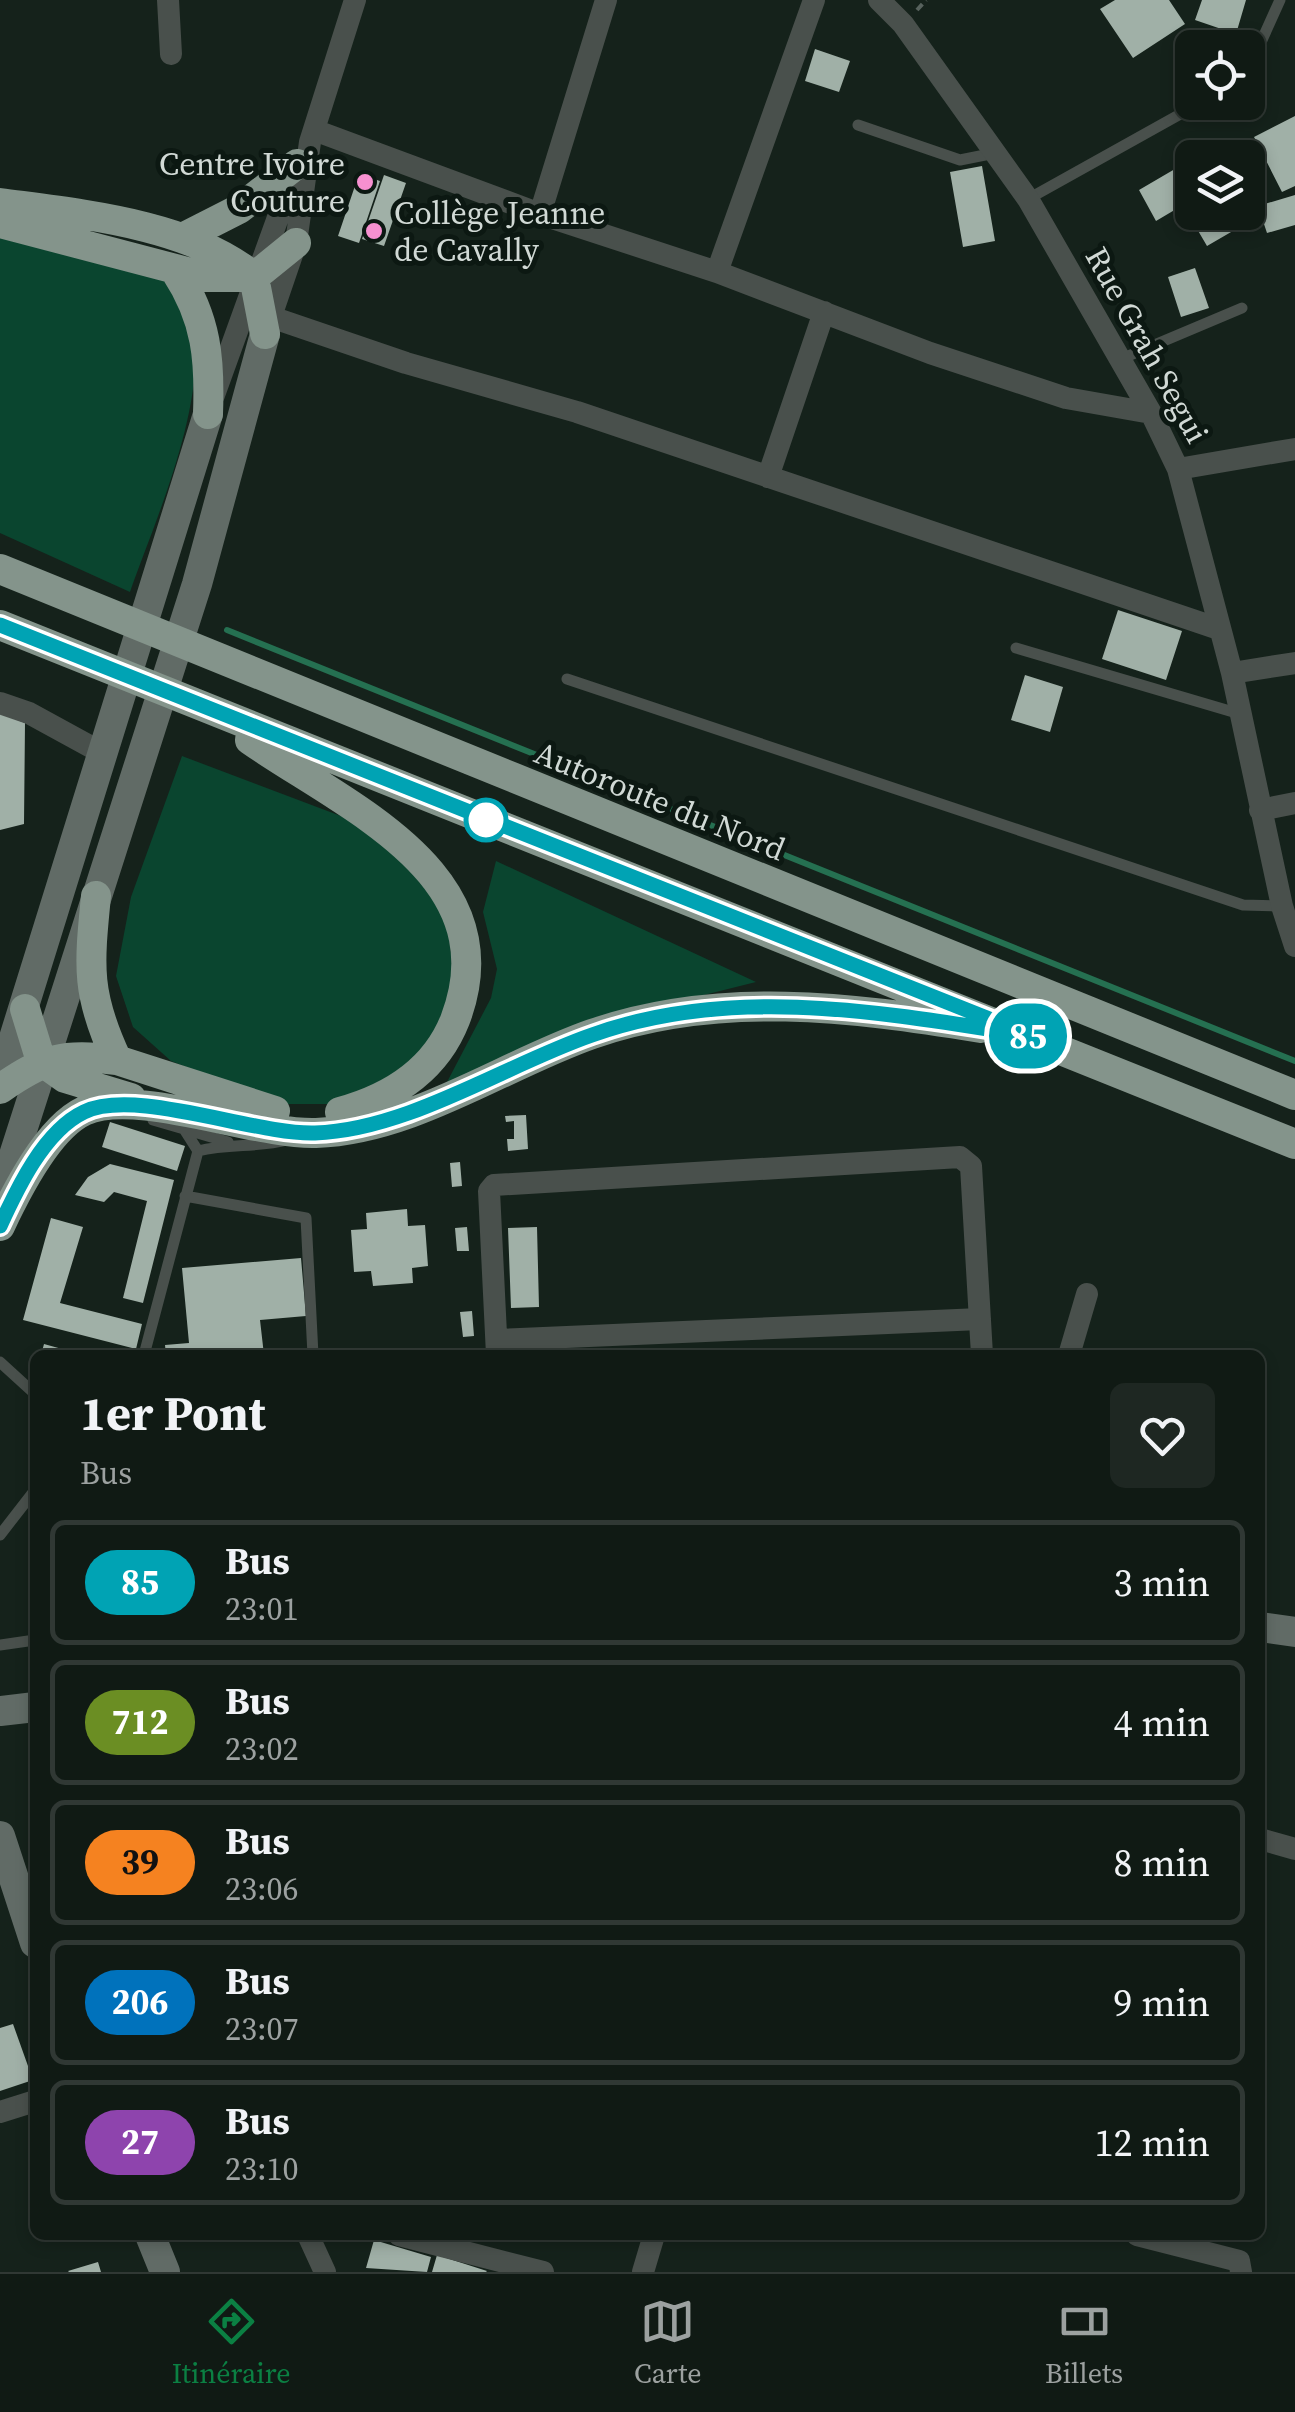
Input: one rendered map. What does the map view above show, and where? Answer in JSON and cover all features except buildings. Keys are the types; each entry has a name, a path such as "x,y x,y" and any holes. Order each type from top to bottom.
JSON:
{"highway":[{"path":"184,237 239,209 307,146"},
{"path":"0,204 184,237 219,250 254,277 268,325"},
{"path":"0,223 90,244 176,272 254,277 296,243"},
{"path":"176,272 203,323 210,359 208,414"},
{"name":"Autoroute du Nord","path":"0,569 1295,1095"},
{"path":"0,625 1295,1144"},
{"path":"0,1086 41,1061 64,1057 117,1060 278,1112 334,1114 369,1104 419,1073 450,1032 463,1000 470,962 465,931 435,876 407,846 206,709"},
{"path":"96,896 90,985 95,1011 117,1060"},
{"path":"0,1226 31,1168 59,1132 84,1111 111,1107 181,1120 315,1133 401,1115 594,1034 719,1005 788,1005 1032,1036"},
{"path":"25,1008 41,1061 78,1082 181,1120"}],"main road":[{"path":"0,1198 197,584 268,325"},
{"path":"0,1086 208,414"},
{"path":"1265,1628 1295,1632"},
{"path":"0,1711 30,1708"},
{"path":"0,1836 30,1928"},
{"path":"152,2240 166,2272"}],"street":[{"path":"168,0 171,54"},
{"path":"208,414 254,277 307,146 355,0"},
{"path":"540,214 606,0"},
{"path":"717,272 814,0"},
{"name":"Rue Grah Segui","path":"880,0 903,24 1028,199 1151,412 1178,469 1232,673 1282,906 1295,946"},
{"path":"307,146 540,214 717,272 1066,398 1151,412"},
{"path":"307,146 296,243 268,325 768,477 1219,629"},
{"path":"768,477 824,312"},
{"path":"1178,469 1295,449"},
{"path":"1232,673 1295,662"},
{"path":"0,703 106,749"},
{"path":"1260,810 1295,803"},
{"path":"980,1319 497,1347 489,1191 494,1185 960,1157 971,1166 980,1319 982,1350"},
{"path":"1070,1350 1087,1294"},
{"path":"1265,1841 1295,1849"},
{"path":"0,2112 30,2103"},
{"path":"310,2240 325,2272"},
{"path":"418,2240 542,2272"},
{"path":"643,2272 653,2240"},
{"path":"1156,2240 1239,2261 1241,2272"}],"lane":[{"path":"1265,33 1280,0"},
{"path":"1028,199 1175,117"},
{"path":"858,125 960,160 995,152"},
{"path":"1121,359 1242,308"},
{"path":"1016,648 1240,714"},
{"path":"567,680 1243,906 1282,906"},
{"path":"181,1120 231,1143"},
{"path":"145,1350 198,1151 181,1120"},
{"path":"198,1151 231,1143 264,1146 315,1133"},
{"path":"184,1196 306,1218 313,1350"},
{"path":"0,1362 30,1389"},
{"path":"0,1535 30,1496"},
{"path":"0,1645 30,1641"}],"green space":[{"path":"0,230 142,269 173,287 190,315 195,351 193,392 170,481 130,592 0,533"},
{"path":"182,756 354,821 403,855 447,906 455,1001 409,1070 330,1104 282,1104 171,1061 133,1027 116,976 131,897"},
{"path":"496,861 756,982 644,1010 446,1084 491,998 497,969 483,912"}],"waterway":[{"path":"227,630 1295,1061"}],"bus line":[{"name":"85","path":"0,625 1032,1036 788,1005 719,1005 594,1034 401,1115 345,1130 286,1132 177,1111 140,1108 84,1111 59,1132 31,1168 0,1226"}],"place":[{"name":"Centre Ivoire Couture","path":"365,182"},
{"name":"Collège Jeanne de Cavally","path":"374,231"}]}
